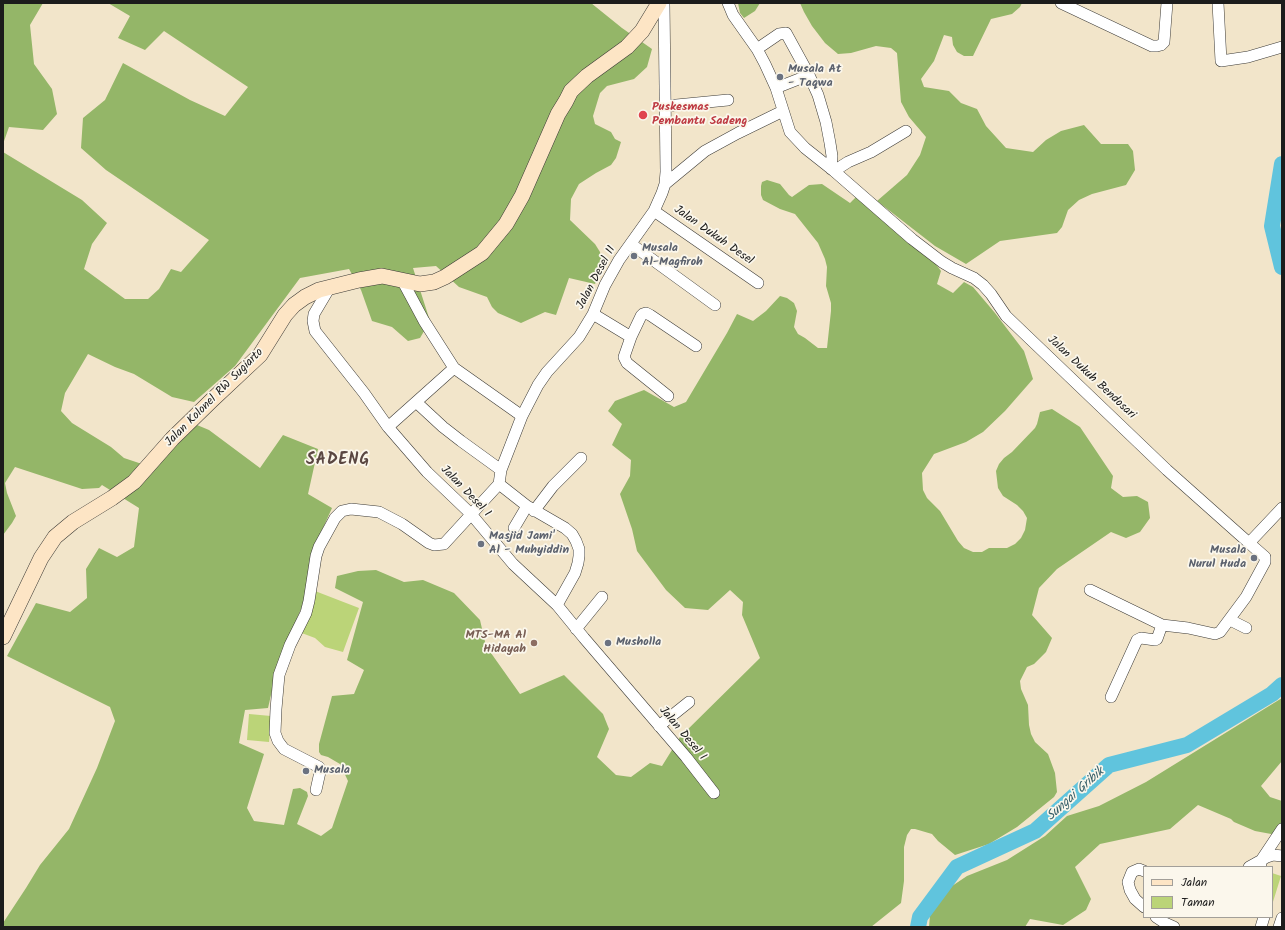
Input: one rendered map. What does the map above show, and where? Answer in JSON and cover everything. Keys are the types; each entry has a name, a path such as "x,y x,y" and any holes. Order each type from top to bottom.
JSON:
{"main road":[{"name":"Jalan Kolonel RW Sugiarto","path":"3,637 41,558 55,537 73,522 112,498 134,482 172,439 260,355 285,315 294,305 312,294 330,287 382,276 420,284 434,282 445,277 482,253 506,224 522,196 558,114 571,91 587,76 627,47 642,31 659,3"}],"street":[{"name":"Jalan Desel II","path":"499,484 501,470 522,416 538,385 547,372 579,337 593,314 605,285 619,260 654,211 665,184 666,106 664,76 664,3"},
{"name":"Jalan Dukuh Bendosari","path":"728,3 733,14 757,48 776,88 790,132 805,148 833,170 912,239 942,262 974,278 983,285 1006,316 1167,470 1265,557 1266,560 1244,600 1220,632 1215,634 1188,628 1162,625"},
{"path":"1062,3 1152,46 1161,45 1164,42 1165,4"},
{"path":"1218,3 1221,61 1248,57 1282,47"},
{"path":"757,48 779,34 786,33 809,75 818,96 826,122 833,170 871,152 906,131"},
{"path":"776,88 809,75"},
{"path":"666,106 728,100"},
{"path":"665,184 705,151 783,111"},
{"name":"Jalan Dukuh Desel","path":"654,211 758,283"},
{"path":"631,244 715,305"},
{"path":"402,280 424,321 454,368 522,416"},
{"name":"Jalan Desel I","path":"330,287 314,314 313,321 315,331 364,393 388,427 428,472 471,514 513,564 557,605 686,757 714,793"},
{"path":"668,396 627,363 624,357 641,316 646,313 650,315 696,346"},
{"path":"593,314 631,337"},
{"path":"388,427 454,368"},
{"path":"416,402 443,427 501,470"},
{"path":"514,528 530,509 580,458"},
{"path":"316,790 320,772 319,767 284,749 278,741 275,733 279,675 290,645 306,613 316,556 319,547 335,518 342,511 351,509 379,512 402,524 429,543 434,545 444,544 499,484 530,509 565,528 572,534 579,548 579,556 575,573 557,605"},
{"path":"1249,543 1282,508"},
{"path":"1090,590 1162,625 1157,639 1141,638 1137,640 1111,697"},
{"path":"576,629 602,597"},
{"path":"1230,620 1246,628"},
{"path":"659,726 689,702"},
{"path":"1261,863 1282,829"},
{"path":"1261,863 1274,855 1282,856"},
{"path":"1143,871 1139,869 1132,872 1128,882 1135,899 1143,906"},
{"path":"1279,927 1282,918"}],"green space":[{"path":"3,3 43,3 30,25 34,64 52,89 57,114 43,130 9,127 3,144"},
{"path":"108,3 591,3 622,28 652,49 647,67 634,79 607,86 600,93 593,116 595,124 611,132 615,139 621,142 616,158 611,165 579,184 571,199 570,220 595,244 600,252 603,268 595,284 569,278 556,315 545,312 521,323 498,313 492,307 487,297 459,287 436,266 413,268 430,321 420,338 408,341 392,327 372,321 361,290 349,269 300,278 235,366 194,402 172,397 134,374 88,354 65,393 61,411 72,423 111,447 124,458 154,468 197,425 209,430 260,468 283,435 318,449 308,494 332,508 318,539 304,602 279,660 268,708 245,710 239,743 264,754 247,808 254,821 284,825 293,789 300,788 307,792 308,796 297,824 321,836 332,828 348,781 340,764 321,755 319,752 319,744 332,696 354,694 364,670 347,660 363,602 335,588 337,576 358,571 376,570 404,582 423,580 454,593 480,620 486,646 520,694 564,675 603,714 609,729 597,757 616,775 631,777 650,763 662,766 680,737 760,658 742,615 743,602 730,590 708,610 685,608 666,590 637,551 632,529 620,494 630,476 631,460 612,445 622,424 608,411 615,401 644,390 674,407 686,402 737,314 753,321 766,311 780,296 787,298 794,303 797,311 794,327 798,334 818,348 827,348 831,303 826,286 827,267 825,259 818,243 795,214 780,209 763,200 761,195 761,186 762,182 767,180 780,184 792,197 809,185 822,184 850,203 856,197 935,263 941,271 937,284 953,293 964,282 973,287 1024,351 1033,379 1005,411 983,432 966,442 934,454 922,473 923,490 927,498 940,511 958,541 964,548 973,552 982,552 989,548 1007,548 1015,544 1021,538 1025,530 1027,518 1017,505 1003,496 998,488 996,471 1004,458 1012,452 1035,428 1040,412 1052,409 1080,427 1113,476 1111,488 1123,497 1137,496 1148,502 1150,518 1140,532 1126,538 1111,532 1057,569 1039,588 1032,615 1052,638 1046,652 1034,664 1027,667 1020,681 1021,689 1028,705 1031,734 1035,742 1048,754 1055,773 1057,792 1054,797 1017,827 989,844 955,855 932,834 911,829 907,835 904,847 904,881 901,903 871,927 3,927 3,923 40,865 69,829 97,768 115,721 110,707 7,656 36,603 70,612 87,598 86,569 99,548 117,557 134,547 139,508 102,485 99,488 82,489 15,467 5,483 7,493 16,516 3,535 3,152 82,200 107,223 92,244 84,269 125,299 148,299 159,289 171,269 181,272 209,240 106,170 81,148 83,118 105,100 123,63 190,100 225,116 248,87 164,31 145,50 118,38 130,16"},
{"path":"738,3 760,3 755,11 744,18 740,13"},
{"path":"800,3 1022,3 1020,7 1012,14 991,19 973,56 964,56 957,52 953,45 952,37 944,35 934,61 921,79 924,87 949,91 961,103 977,109 986,126 1006,148 1033,152 1046,140 1061,131 1084,125 1101,144 1128,144 1133,151 1135,170 1126,185 1092,194 1079,200 1068,210 1062,227 1057,233 1000,241 966,264 935,246 877,201 907,175 920,155 926,137 909,117 901,102 897,53 891,48 876,46 851,53 838,54 825,43 812,26"},
{"path":"315,591 359,608 343,652 325,647 315,638 299,632"},
{"path":"1282,698 1282,761 1261,786 1270,797 1282,801 1282,836 1255,831 1198,805 1170,829 1100,844 1075,867 1091,899 1086,910 1063,925 1030,919 1025,927 929,927 930,915 946,890 967,876 1007,860 1045,836 1067,816 1099,806 1146,782"},
{"path":"249,714 271,716 269,742 247,740"},
{"path":"1273,873 1281,876 1273,902"}],"waterway":[{"name":"Sungai Gribik","path":"1282,164 1272,226 1282,267"},
{"name":"Sungai Gribik","path":"918,927 920,917 957,867 1035,831 1109,765 1187,745 1272,694 1282,685"}],"place":[{"name":"Musala At - Taqwa","path":"780,77"},
{"name":"Puskesmas Pembantu Sadeng","path":"643,115"},
{"name":"Musala Al-Magfiroh","path":"634,256"},
{"name":"Masjid Jami' Al - Muhyiddin","path":"481,544"},
{"name":"Musala Nurul Huda","path":"1254,558"},
{"name":"MTS-MA Al Hidayah","path":"534,643"},
{"name":"Musholla","path":"608,643"},
{"name":"Musala","path":"306,771"}],"district":[{"name":"SADENG","path":"338,461"}]}
